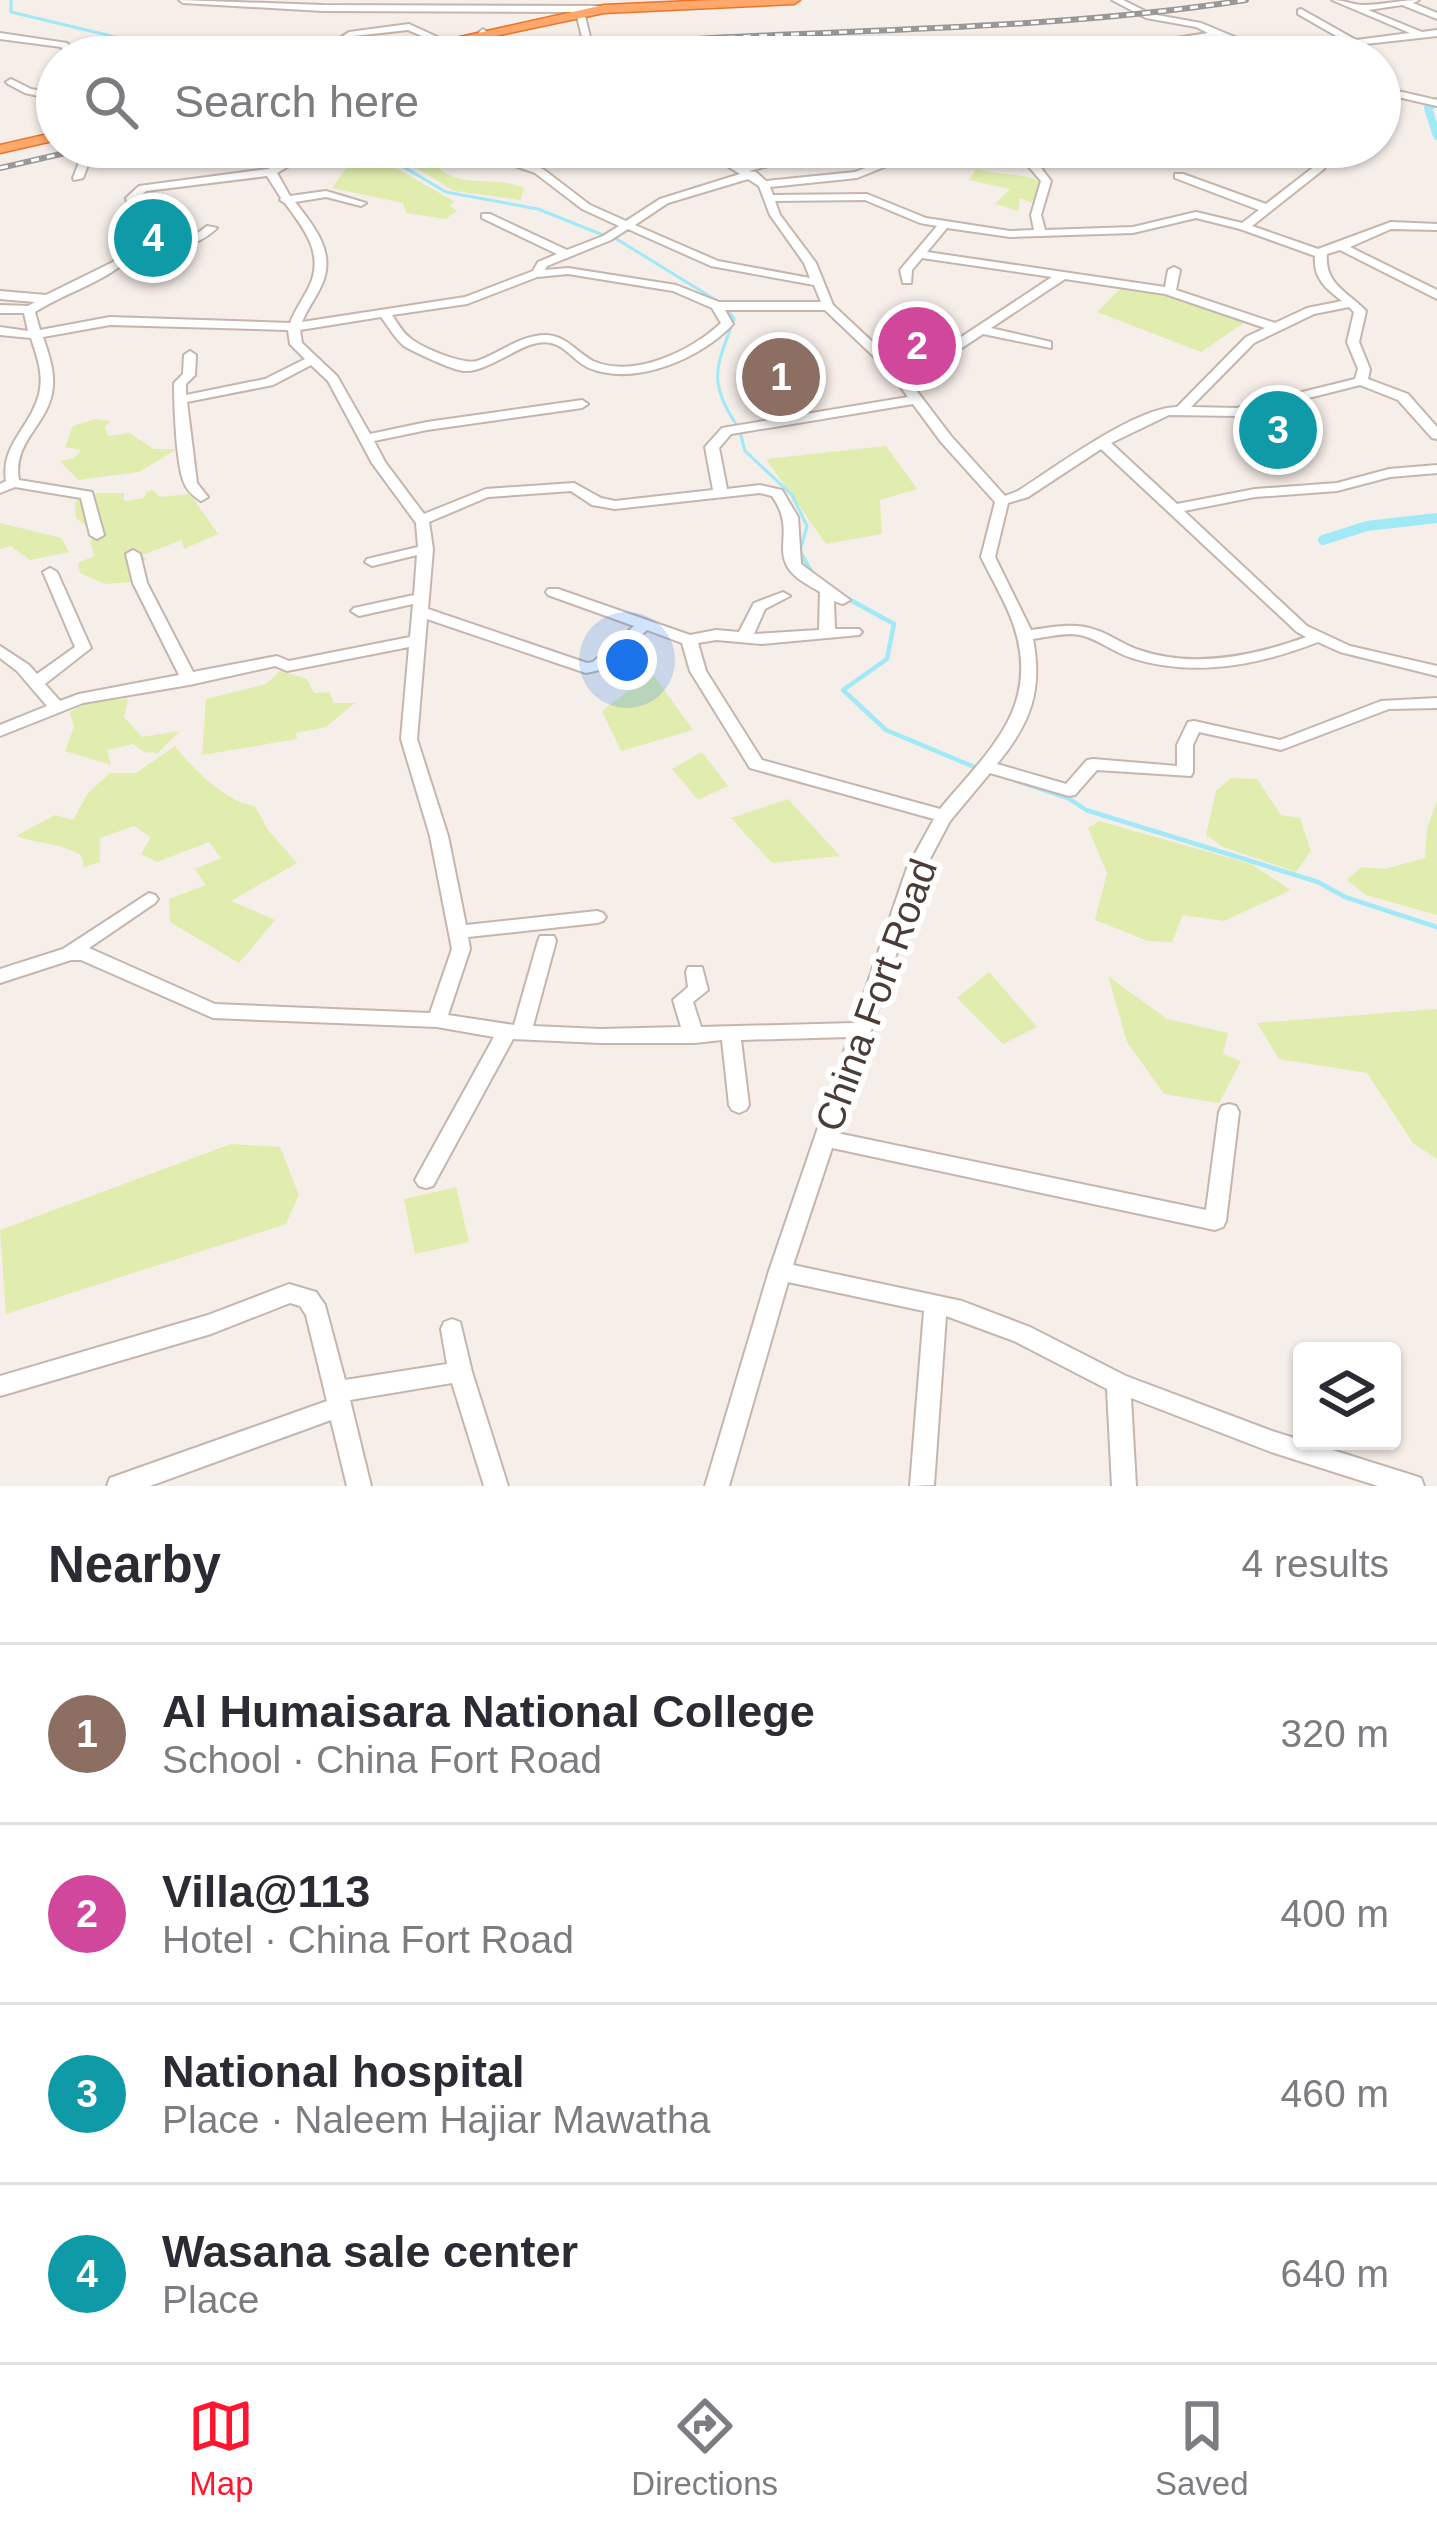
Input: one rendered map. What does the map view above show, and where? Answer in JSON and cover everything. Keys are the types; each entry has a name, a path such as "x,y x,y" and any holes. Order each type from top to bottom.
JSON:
{"highway":[{"path":"464,36 543,14 794,0"},
{"path":"0,149 36,141"}],"street":[{"path":"183,0 543,14 604,9"},
{"path":"1116,0 1149,16 1221,36"},
{"path":"1336,0 1423,36"},
{"path":"1356,10 1415,0"},
{"path":"1402,2 1437,16"},
{"path":"580,12 586,36"},
{"path":"1301,13 1343,36"},
{"path":"349,36 415,27 432,36"},
{"path":"483,32 483,36"},
{"path":"1401,38 1437,33"},
{"path":"1203,36 1216,34"},
{"path":"0,36 36,40"},
{"path":"11,82 28,92"},
{"path":"0,94 36,93"},
{"path":"1401,96 1437,104"},
{"path":"77,178 81,168"},
{"path":"0,309 30,310 46,298 97,280 141,239 131,198 143,188 277,168"},
{"path":"530,168 586,207 715,264 820,283"},
{"path":"742,168 766,191 820,283 828,306 892,368 1002,501 1023,494 1102,442 1182,409 1232,354 1274,327 1311,310 1352,303"},
{"path":"540,273 542,264 629,224 664,201 759,168"},
{"path":"766,191 875,168"},
{"path":"1036,168 1046,181 1036,215 1040,233"},
{"path":"1244,227 1319,168"},
{"path":"271,172 308,229 320,260 321,273 293,327 296,344 333,379 421,520 426,549 409,739 439,836 461,949 437,1021"},
{"path":"1179,176 1268,209"},
{"path":"766,191 867,197 897,213 943,226 1010,235 1133,230 1196,215 1319,252 1345,249 1378,228 1437,226"},
{"path":"285,200 326,194 361,203"},
{"path":"486,216 566,254"},
{"path":"907,281 906,270 943,226"},
{"path":"138,245 158,248 193,242 211,227"},
{"path":"1345,249 1437,295"},
{"path":"1319,252 1320,275 1360,311 1353,344 1364,369 1361,381"},
{"path":"918,254 1170,291 1274,327"},
{"path":"1170,291 1174,270"},
{"path":"0,331 34,335 110,321 293,327 467,301 540,273 600,272 626,282 676,288 717,306 828,306"},
{"path":"892,368 938,358 1062,276"},
{"path":"0,295 46,298"},
{"path":"384,313 406,342 464,368 540,339 566,343 583,360 626,369 659,364 715,339 727,324 717,306"},
{"path":"30,310 46,362 47,388 44,402 13,452 6,486 87,494 97,535"},
{"path":"982,330 1047,345"},
{"path":"190,355 189,375 180,382 180,400 190,483 201,497"},
{"path":"180,400 268,382 312,360"},
{"path":"1182,409 1237,412 1361,381 1403,397 1437,435"},
{"path":"720,490 712,447 727,431 917,399"},
{"path":"367,440 427,426 582,404"},
{"path":"1102,442 1316,638 1437,671"},
{"path":"1173,509 1255,493 1337,487 1389,472 1437,469"},
{"path":"421,520 487,493 574,487 597,502 614,505 720,490 777,493 794,517 792,562 843,600"},
{"name":"China Fort Road","path":"717,1486 780,1271 916,868 944,816 1026,710 1024,636 988,556 1002,501"},
{"path":"372,562 426,549"},
{"path":"133,554 140,583 189,680"},
{"path":"34,683 83,648 50,572"},
{"path":"827,590 827,634"},
{"path":"553,592 688,640 716,635 745,638 854,632"},
{"path":"745,638 759,606 783,596"},
{"path":"359,611 422,604 586,668 598,666 643,626"},
{"path":"1024,636 1085,632 1145,657 1228,664 1263,660 1316,638"},
{"path":"0,731 56,707 277,661 286,666 418,640"},
{"path":"688,640 698,671 756,764 944,816"},
{"path":"0,651 56,707"},
{"path":"1408,663 1437,652"},
{"path":"983,771 1069,790 1093,764 1185,772 1185,745 1195,726 1281,745 1387,704 1437,703"},
{"path":"0,976 70,953 148,898"},
{"path":"459,932 598,916"},
{"path":"426,1180 514,1032 547,941"},
{"path":"70,953 82,953 213,1011 437,1021 514,1032 694,1036 860,1030"},
{"path":"694,972 698,990 683,1000 694,1036"},
{"path":"731,1035 740,1105"},
{"path":"824,1138 1215,1221 1229,1112"},
{"path":"780,1271 936,1304 1022,1334 1118,1383 1293,1443"},
{"path":"0,1386 212,1324 289,1293 308,1299 317,1312 359,1486"},
{"path":"922,1485 936,1304"},
{"path":"452,1329 460,1372 496,1486"},
{"path":"118,1486 339,1400 460,1372"},
{"path":"1118,1383 1124,1486"},
{"path":"1313,1450 1412,1486"}],"green space":[{"path":"346,168 398,169 455,202 449,205 457,211 446,219 406,213 403,203 332,188"},
{"path":"416,168 441,168 459,179 524,188 521,200 454,191"},
{"path":"976,169 1041,182 1034,204 1020,198 1018,211 995,204 1010,189 969,180"},
{"path":"1122,287 1182,297 1248,320 1201,352 1097,312"},
{"path":"95,419 111,421 105,427 108,436 129,433 154,449 177,449 139,472 78,480 60,461 74,458 81,450 65,447 73,426"},
{"path":"886,446 917,489 880,500 882,534 826,544 766,459"},
{"path":"153,490 160,497 190,494 218,534 184,549 182,540 142,555 146,559 131,582 105,584 80,573 78,563 94,556 90,541 97,534 76,518 75,501 97,493 124,493 124,501 144,498"},
{"path":"0,523 61,538 69,552 30,560 11,546 0,549"},
{"path":"280,671 307,679 314,693 329,692 334,703 355,703 326,727 296,733 297,739 202,755 206,699 266,684"},
{"path":"652,673 693,730 621,751 602,711"},
{"path":"128,699 124,717 142,737 180,731 158,753 144,752 133,744 107,750 111,765 65,751 74,727 70,712 91,701"},
{"path":"175,746 222,791 255,806 268,830 297,863 231,901 275,920 239,963 170,922 169,899 206,885 195,869 221,858 209,842 157,862 141,854 151,837 134,826 100,838 100,862 84,867 81,855 73,851 16,836 55,815 73,820 88,793 110,773 136,773"},
{"path":"702,752 728,786 698,800 672,769"},
{"path":"1231,778 1257,779 1281,815 1300,818 1311,851 1296,872 1223,847 1206,835 1216,791"},
{"path":"788,799 840,856 772,863 731,818"},
{"path":"1437,800 1437,915 1366,895 1347,880 1361,867 1385,869 1425,858 1427,829"},
{"path":"1099,821 1251,864 1291,890 1224,921 1183,915 1172,942 1148,941 1095,920 1107,873 1088,828"},
{"path":"989,972 1037,1027 1003,1044 957,998"},
{"path":"1108,976 1167,1019 1228,1033 1223,1054 1241,1061 1219,1103 1164,1094 1127,1042"},
{"path":"1437,1009 1437,1159 1413,1143 1367,1073 1279,1059 1257,1023"},
{"path":"231,1144 280,1147 299,1195 286,1224 6,1314 0,1230"},
{"path":"456,1187 469,1242 415,1254 404,1199"}],"building":[{"path":"1289,409 1308,425 1296,427 1303,433 1293,435 1297,438 1281,440 1259,421 1278,418 1271,412"}],"waterway":[{"path":"11,0 11,12 111,36"},
{"path":"1437,101 1428,108 1437,136"},
{"path":"405,168 446,192 538,209 603,235"},
{"path":"615,238 719,302"},
{"path":"726,308 734,319 718,384 736,424"},
{"path":"740,432 745,451 792,495 807,526 799,555"},
{"path":"1323,540 1367,526 1437,518"},
{"path":"800,552 812,573"},
{"path":"845,597 894,624 887,659 843,690 886,730 979,769"},
{"path":"1002,776 1068,798 1086,810 1318,882 1345,897 1437,927"}],"railway":[{"path":"765,36 1057,21 1246,0"},
{"path":"0,168 36,160"}],"place":[{"name":"Wasana sale center","path":"153,238"},
{"name":"Villa@113","path":"917,346"},
{"name":"Al Humaisara National College","path":"781,377"},
{"name":"National hospital","path":"1278,430"}]}
